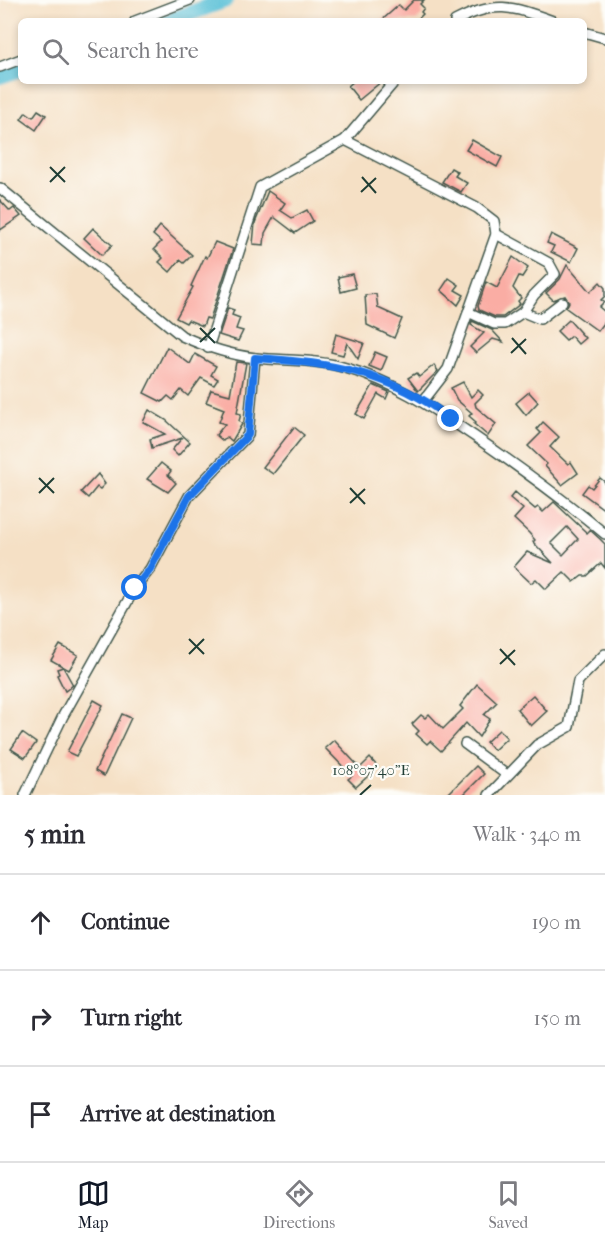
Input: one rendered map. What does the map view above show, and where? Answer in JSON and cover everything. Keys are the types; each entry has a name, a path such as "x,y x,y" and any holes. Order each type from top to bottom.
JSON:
{"street":[{"path":"143,18 190,0"},
{"path":"460,18 473,9 489,4 506,5 543,18"},
{"path":"587,33 605,38"},
{"path":"0,67 18,60"},
{"path":"208,348 260,187 345,140 392,84"},
{"path":"345,140 477,208 494,221 496,234 448,369 424,400"},
{"path":"0,188 121,285 156,318 182,336 208,348 255,358 306,360 344,367 387,381 424,400 515,463 605,534"},
{"path":"468,312 500,325 523,312 534,295 555,274 553,268 496,234"},
{"path":"523,312 540,319 562,302"},
{"path":"25,795 63,716 135,588 150,569 189,496 248,435 255,358"},
{"path":"489,795 537,745 569,727 578,681 605,654"},
{"path":"465,744 507,776"}],"building":[{"path":"414,0 424,0 420,4 424,8 421,12 423,14 419,18 384,18 399,5 404,10"},
{"path":"350,84 378,84 359,100 348,86"},
{"path":"38,110 46,115 36,130 21,119 26,112 33,117"},
{"path":"472,140 502,157 497,167 466,150"},
{"path":"451,168 458,172 455,176 467,183 461,192 442,182"},
{"path":"268,191 285,203 280,210 292,218 307,210 313,221 295,233 274,217 265,233 264,245 253,244 255,223"},
{"path":"0,200 10,211 14,208 21,216 0,230"},
{"path":"160,226 192,255 184,263 180,260 170,272 159,262 163,258 154,249 161,242 153,235"},
{"path":"93,228 112,245 102,255 84,238"},
{"path":"551,234 578,248 571,262 551,252 554,246 547,243"},
{"path":"215,242 233,249 210,319 206,318 203,326 188,320 186,323 176,318 193,287 191,286 205,256 207,258"},
{"path":"513,257 528,268 522,277 519,276 513,288 521,298 518,301 520,304 503,317 495,317 479,310 478,306 486,282 497,288"},
{"path":"567,265 590,292 600,282 605,288 605,296 601,300 604,302 599,307 605,312 605,322 598,331 566,308 569,302 565,296 553,300 546,293 560,279"},
{"path":"352,274 356,288 341,292 338,277"},
{"path":"449,278 459,285 455,290 464,295 458,305 441,290"},
{"path":"376,294 378,308 402,319 394,338 367,325 365,295"},
{"path":"228,308 234,310 232,315 240,318 236,329 243,331 238,341 219,335"},
{"path":"569,320 585,338 578,344 571,336 566,340 557,331"},
{"path":"472,321 492,330 503,342 493,339 476,353 470,347 484,333 471,325"},
{"path":"336,334 364,343 358,359 347,343 343,355 331,352"},
{"path":"167,347 190,364 195,354 216,366 211,375 218,379 214,385 201,378 188,396 181,390 173,400 168,396 162,402 144,393"},
{"path":"375,352 387,357 381,371 369,366"},
{"path":"236,362 246,363 237,413 241,414 239,421 242,424 232,441 227,437 223,441 216,435 225,424 219,422 224,409 206,402 211,390 230,395"},
{"path":"434,365 438,371 418,391 408,378 416,373 419,377"},
{"path":"463,382 471,397 478,390 483,395 475,403 476,407 496,424 488,436 474,424 476,422 469,416 472,413 457,400 451,388"},
{"path":"373,385 389,392 386,399 378,394 364,419 356,414"},
{"path":"529,392 538,402 526,415 516,403"},
{"path":"149,410 166,420 190,442 178,456 172,450 182,438 152,448 150,439 165,434 143,422"},
{"path":"543,422 559,437 550,447 568,464 571,462 578,473 562,485 545,466 547,464 528,446 541,433 537,429"},
{"path":"294,427 304,435 273,474 263,467"},
{"path":"161,463 171,471 168,475 176,483 168,492 147,479"},
{"path":"98,474 105,484 100,489 97,487 88,498 81,492"},
{"path":"600,478 605,482 605,510 582,493 588,485 592,488"},
{"path":"515,492 535,509 538,507 543,512 554,502 587,533 590,530 605,544 605,568 601,563 587,576 582,576 574,582 564,572 546,589 536,579 531,583 514,567 527,552 553,563 533,542 535,540 529,533 514,519 523,509 510,498","holes":["567,527 578,539 563,555 551,543"]},
{"path":"60,645 78,655 69,670 51,660"},
{"path":"63,667 73,685 65,691 57,675 59,674 57,669"},
{"path":"477,684 497,702 484,715 490,719 479,737 466,723 441,751 430,741 427,744 416,734 419,731 412,724 421,715 425,718 429,714 443,729 463,709 460,706"},
{"path":"533,695 547,711 531,726 517,709"},
{"path":"94,700 103,705 76,756 67,752"},
{"path":"122,714 131,718 104,776 95,771"},
{"path":"499,730 507,738 494,750 486,742"},
{"path":"22,733 36,743 25,758 11,749"},
{"path":"334,740 360,768 370,758 378,767 356,787 348,779 352,776 325,748"},
{"path":"476,766 484,774 463,795 447,795"}],"waterway":[{"path":"177,18 226,0"},
{"path":"0,76 18,70"}],"route":[{"path":"135,588 150,569 189,496 241,445 248,435 255,358 306,360 344,367 387,381 424,400 451,419"}]}
